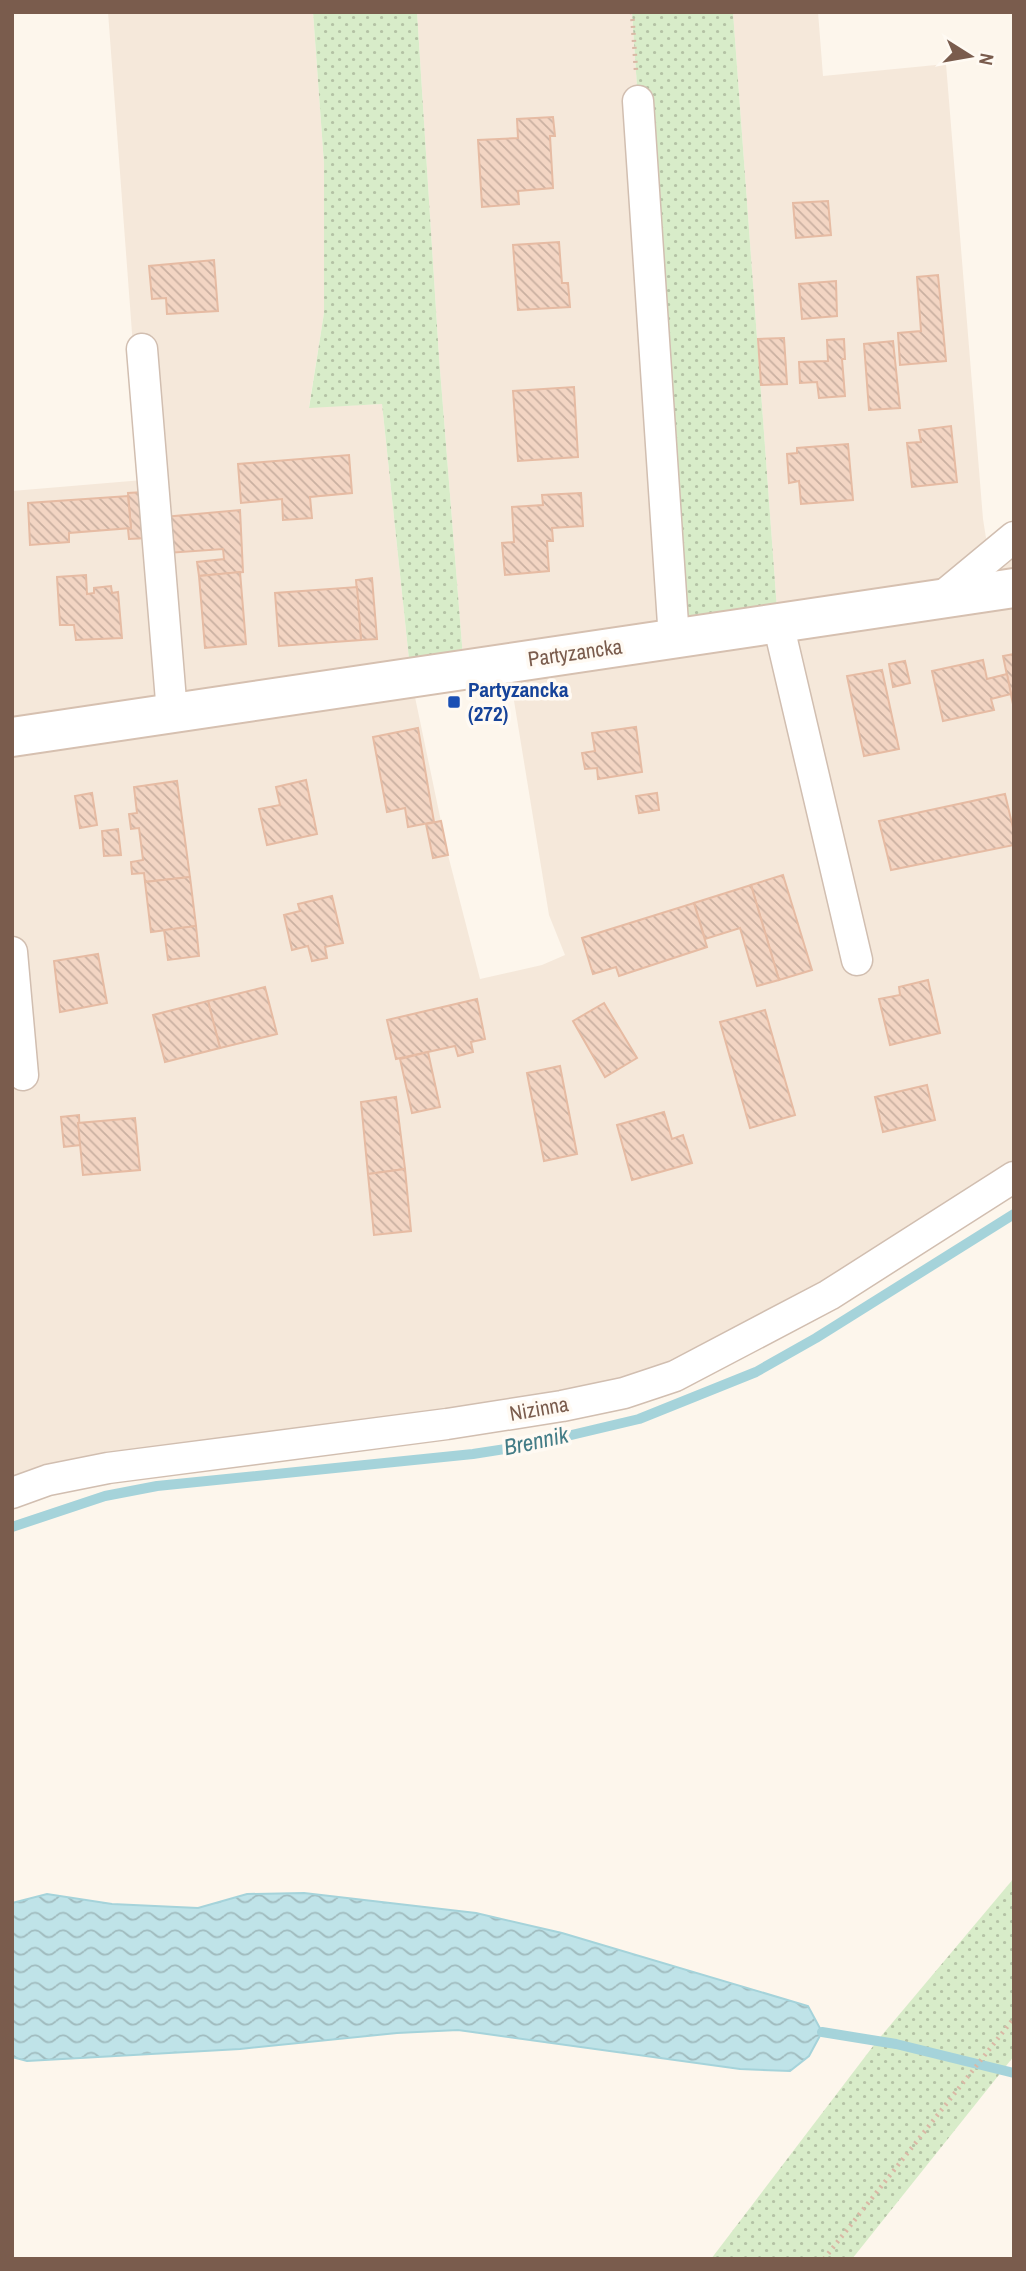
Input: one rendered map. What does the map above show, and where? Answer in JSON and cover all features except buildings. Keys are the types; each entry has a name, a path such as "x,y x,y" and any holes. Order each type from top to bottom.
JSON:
{"main road":[{"name":"Partyzancka","path":"12,737 1014,589"}],"street":[{"path":"638,101 674,639"},
{"path":"142,349 172,713"},
{"path":"938,600 1014,537"},
{"path":"778,623 857,960"},
{"path":"12,952 23,1075"},
{"name":"Nizinna","path":"12,1493 48,1480 108,1468 447,1424 562,1406 624,1393 675,1376 829,1295 1014,1177"}],"path":[{"path":"632,12 638,101"},
{"path":"824,2259 1014,2018"}],"shaded area":[{"path":"108,12 313,12 324,164 324,313 309,407 382,404 411,678 448,855 480,979 542,965 565,955 549,915 508,664 464,670 439,357 417,12 632,12 674,638 778,623 733,12 818,12 823,76 946,64 983,519 989,557 1014,537 1014,1177 675,1376 12,1493 12,491 143,480"}],"green space":[{"path":"313,12 417,12 439,357 464,670 411,678 382,404 309,408 324,313 324,164"},
{"path":"632,12 733,12 778,623 674,639"},
{"path":"1014,1878 1014,2056 852,2259 711,2259 877,2041"}],"water":[{"path":"304,1893 476,1913 562,1933 808,2006 822,2032 809,2056 790,2071 740,2069 458,2030 397,2033 240,2049 27,2061 12,2057 12,1903 47,1894 112,1904 198,1908 247,1894"}],"waterway":[{"name":"Brennik","path":"12,1527 105,1496 157,1486 473,1454 525,1446 639,1419 756,1372 816,1338 1014,1214"},
{"path":"822,2032 896,2044 1014,2073"}],"place":[{"name":"Partyzancka (272)","path":"454,702"}]}
